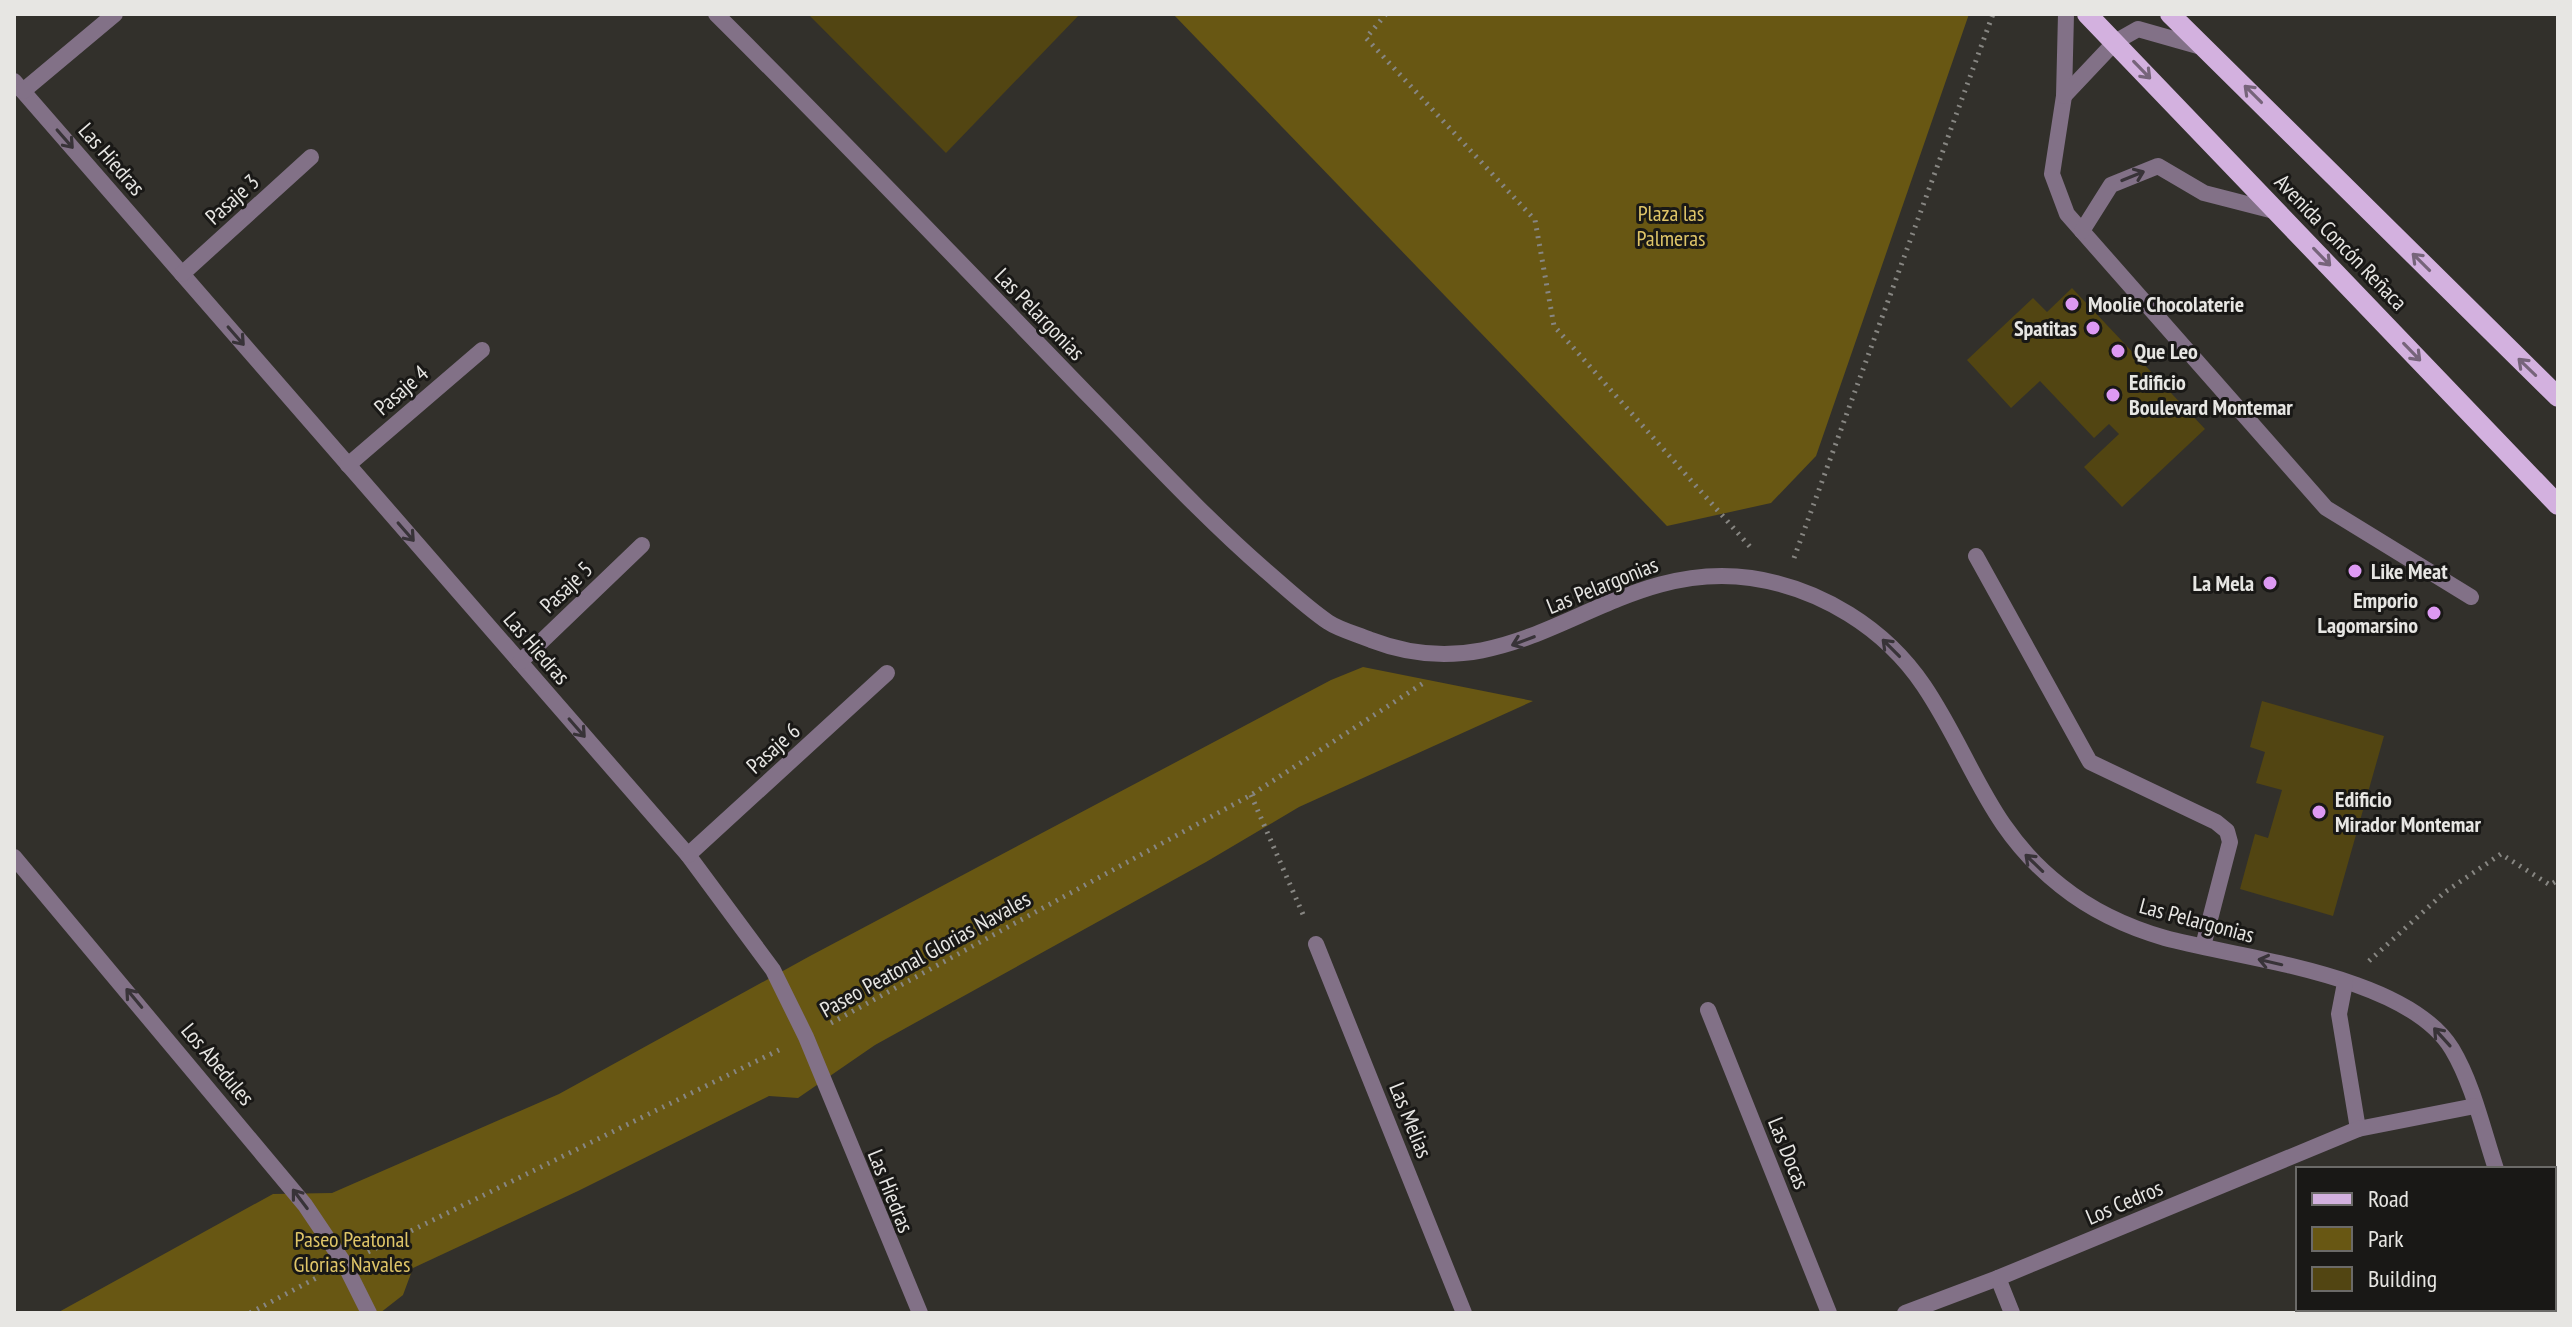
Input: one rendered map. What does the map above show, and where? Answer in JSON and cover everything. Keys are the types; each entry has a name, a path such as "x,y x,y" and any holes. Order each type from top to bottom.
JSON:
{"main road":[{"name":"Avenida Concón Reñaca","path":"2087,14 2558,505"},
{"name":"Avenida Concón Reñaca","path":"2170,14 2558,397"}],"street":[{"path":"19,86 115,14"},
{"name":"Las Pelargonias","path":"716,14 1217,528 1331,624 1397,650 1469,654 1516,645 1647,586 1715,575 1784,585 1856,618 1908,664 1926,689 2004,830 2063,889 2132,927 2345,983 2402,1002 2440,1032 2454,1051 2495,1167"},
{"path":"2066,14 2064,96 2052,174 2067,214 2326,508 2471,597"},
{"path":"2064,96 2115,42 2138,29 2206,48"},
{"name":"Las Hiedras","path":"19,86 688,855 773,970 806,1037 920,1313"},
{"name":"Pasaje 3","path":"182,274 311,157"},
{"path":"2082,231 2111,185 2158,166 2204,193 2280,213"},
{"name":"Pasaje 4","path":"348,465 482,350"},
{"name":"Pasaje 5","path":"520,662 642,545"},
{"path":"1976,556 2090,762 2216,822 2227,831 2230,842 2203,946"},
{"name":"Pasaje 6","path":"688,855 887,673"},
{"name":"Los Abedules","path":"14,857 238,1121 305,1205 344,1263 369,1313"},
{"name":"Las Melias","path":"1316,944 1464,1313"},
{"path":"2345,983 2339,1014 2358,1129"},
{"name":"Las Docas","path":"1708,1010 1829,1313"},
{"name":"Los Cedros","path":"1905,1313 1998,1278 2358,1129 2475,1106"},
{"path":"1998,1278 2012,1313"}],"path":[{"path":"1386,14 1366,38 1535,220 1554,326 1784,585 1993,14"},
{"name":"Paseo Peatonal Glorias Navales","path":"250,1313 344,1263 806,1037 1251,795 1469,654"},
{"path":"1251,795 1316,944"},
{"path":"2345,983 2445,892 2501,854 2550,885 2558,880"}],"green space":[{"name":"Plaza las Palmeras","path":"1173,14 1969,14 1816,456 1771,503 1667,526"},
{"name":"Paseo Peatonal Glorias Navales","path":"1363,667 1533,701 1299,807 1206,862 875,1045 798,1098 769,1096 578,1191 413,1268 403,1295 380,1313 57,1313 273,1194 332,1193 559,1094 810,956 1331,680"}],"building":[{"path":"808,14 1080,14 946,153"},
{"name":"Edificio Boulevard Montemar","path":"2072,288 2205,429 2122,507 2084,467 2119,434 2109,424 2094,438 2040,381 2011,408 1967,360 2033,298 2047,312"},
{"name":"Edificio Mirador Montemar","path":"2262,701 2384,736 2333,916 2240,889 2255,834 2268,838 2282,790 2256,783 2265,752 2250,747"}],"place":[{"name":"Moolie Chocolaterie","path":"2072,304"},
{"name":"Spatitas","path":"2093,328"},
{"name":"Que Leo","path":"2118,351"},
{"name":"Edificio Boulevard Montemar","path":"2113,395"},
{"name":"Like Meat","path":"2355,571"},
{"name":"La Mela","path":"2270,583"},
{"name":"Emporio Lagomarsino","path":"2434,613"},
{"name":"Edificio Mirador Montemar","path":"2319,812"}]}
